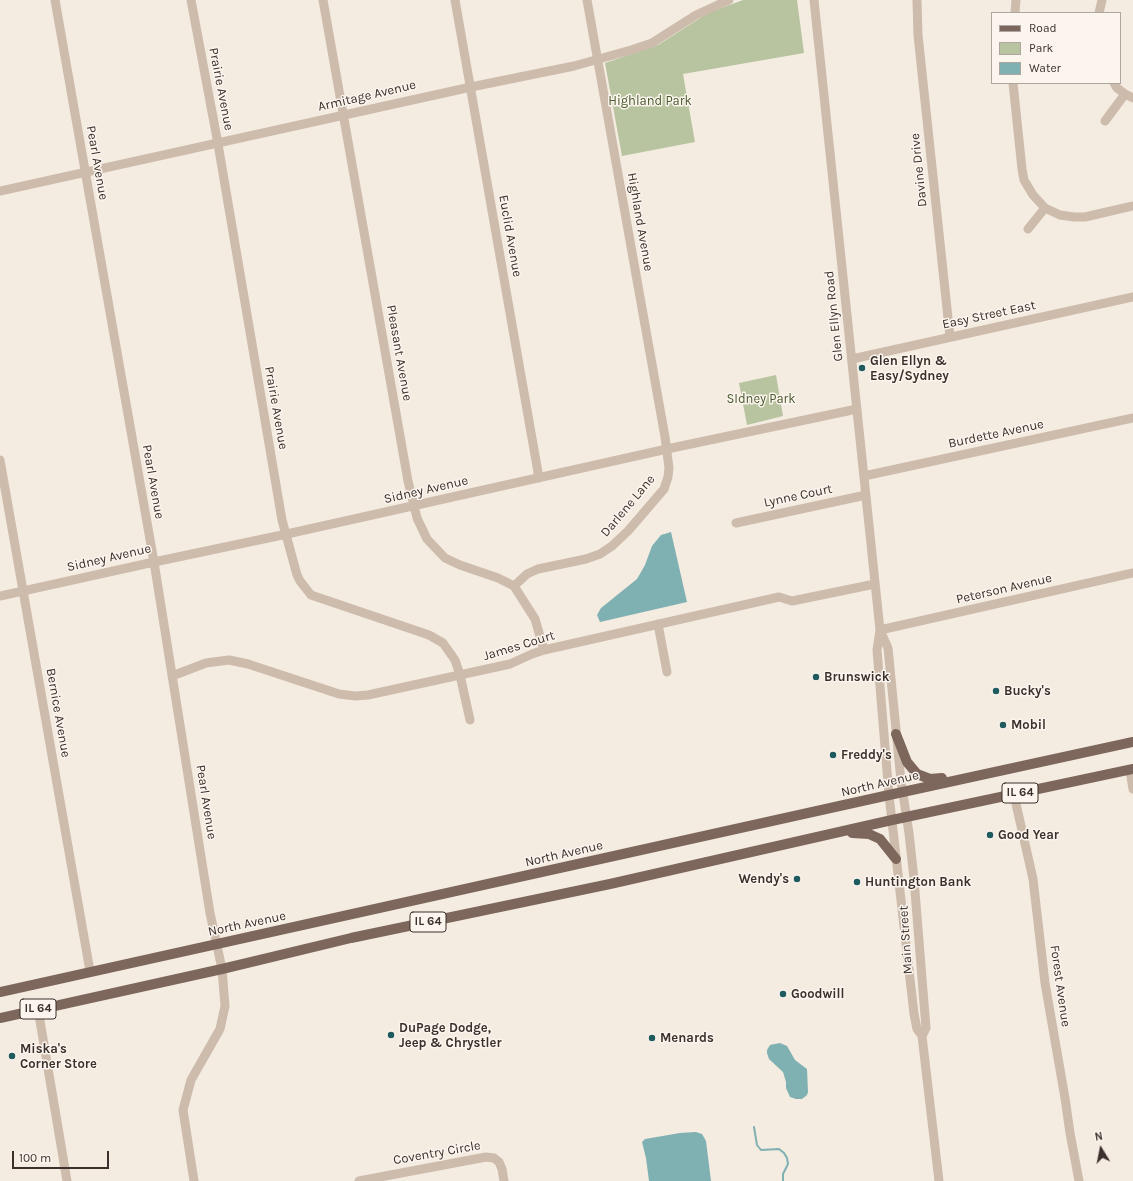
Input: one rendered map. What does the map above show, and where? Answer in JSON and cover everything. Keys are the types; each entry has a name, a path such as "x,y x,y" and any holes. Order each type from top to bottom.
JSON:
{"main road":[{"path":"896,734 907,762 917,774 930,779 953,778 993,772"},
{"name":"North Avenue","path":"0,992 1133,742"},
{"name":"IL 64","path":"0,1018 222,969 351,938 610,884 892,820 1131,769"},
{"path":"826,836 850,833 869,834 880,839 896,859"}],"street":[{"name":"Pearl Avenue","path":"55,0 154,562 210,913 222,969 225,1006 220,1029 191,1080 183,1110 194,1181"},
{"name":"Prairie Avenue","path":"191,0 218,144 282,520 297,575 311,595 429,635 443,642 455,660 460,675 470,720"},
{"name":"Pleasant Avenue","path":"323,0 408,481 417,518 424,533 434,547 445,558 460,566 498,578 514,586"},
{"name":"Euclid Avenue","path":"455,0 539,478"},
{"name":"Highland Avenue","path":"587,0 667,449"},
{"name":"Armitage Avenue","path":"0,191 218,144 344,114 574,66 631,50 652,42 696,14 729,0"},
{"name":"Glen Ellyn Road","path":"814,0 880,630 877,650 892,820"},
{"name":"Davine Drive","path":"917,0 918,35 950,337"},
{"path":"1015,12 1016,0"},
{"path":"1099,12 1102,0"},
{"path":"1013,84 1024,180 1033,195 1045,208 1060,214 1074,217 1085,217 1133,206"},
{"path":"1105,121 1129,96 1117,88 1115,84"},
{"path":"1028,229 1045,208"},
{"name":"Easy Street East","path":"852,359 1133,297"},
{"name":"Sidney Avenue","path":"0,596 667,449 857,409"},
{"name":"Burdette Avenue","path":"864,476 1133,418"},
{"name":"Darlene Lane","path":"514,586 532,571 596,555 608,549 619,540 664,489 669,468 667,449"},
{"name":"Bernice Avenue","path":"0,460 90,971"},
{"name":"Lynne Court","path":"736,523 866,495"},
{"name":"Peterson Avenue","path":"880,630 1133,574"},
{"name":"James Court","path":"172,676 206,663 229,660 248,664 330,691 355,696 368,695 510,664 544,650 779,597 792,601 875,584"},
{"path":"514,586 535,619 544,650"},
{"path":"658,624 667,672"},
{"name":"Glen Ellyn Road","path":"880,630 888,648 896,734 907,817"},
{"path":"1131,769 1133,789"},
{"name":"Forest Avenue","path":"1014,795 1033,879 1047,990 1079,1181"},
{"name":"Main Street","path":"907,817 914,879 926,1028 922,1036 939,1181"},
{"name":"Main Street","path":"892,820 916,1029 922,1036"},
{"path":"38,1009 67,1181"},
{"name":"Coventry Circle","path":"359,1181 486,1157 494,1158 499,1162 504,1181"}],"green space":[{"name":"Highland Park","path":"743,0 797,0 804,53 683,74 695,142 622,156 605,63 658,45 708,13"},
{"name":"SIdney Park","path":"776,375 783,416 747,425 739,383"}],"water":[{"path":"671,532 687,602 600,622 597,615 601,608 637,579 645,565 652,546 661,535"},
{"path":"780,1043 787,1046 795,1060 807,1069 808,1092 802,1099 790,1097 786,1088 783,1072 769,1059 767,1050 770,1045"},
{"path":"696,1132 702,1134 706,1141 711,1181 649,1181 642,1142 645,1139"}],"waterway":[{"path":"754,1127 757,1145 761,1150 779,1149 787,1158 788,1164 783,1174 783,1181"}],"place":[{"name":"Glen Ellyn & Easy/Sydney","path":"862,368"},
{"name":"Brunswick","path":"816,677"},
{"name":"Bucky's","path":"996,691"},
{"name":"Mobil","path":"1003,725"},
{"name":"Freddy's","path":"833,755"},
{"name":"Good Year","path":"990,835"},
{"name":"Wendy's","path":"797,879"},
{"name":"Huntington Bank","path":"857,882"},
{"name":"Goodwill","path":"783,994"},
{"name":"DuPage Dodge, Jeep & Chrystler","path":"391,1035"},
{"name":"Menards","path":"652,1038"},
{"name":"Miska's Corner Store","path":"12,1056"}]}
